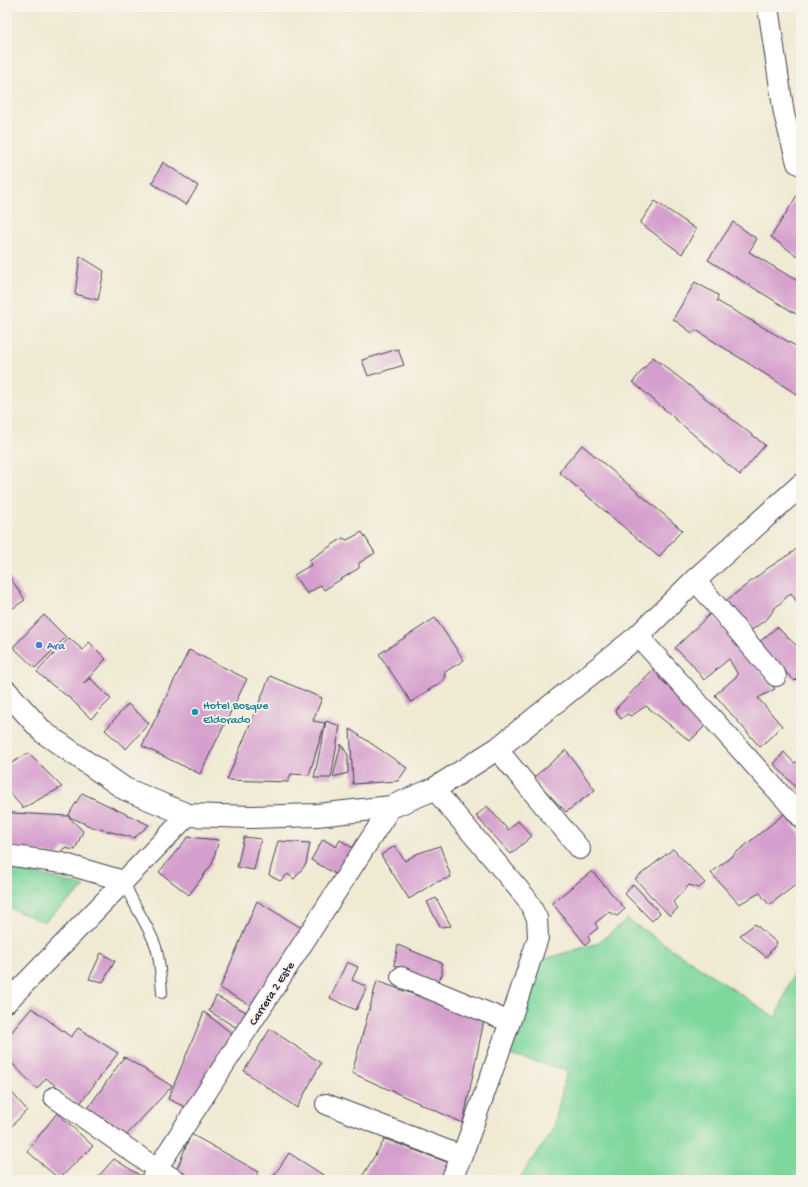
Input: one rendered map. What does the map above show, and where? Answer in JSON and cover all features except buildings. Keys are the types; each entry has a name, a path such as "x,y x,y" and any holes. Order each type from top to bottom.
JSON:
{"main road":[{"path":"7,692 43,732 125,789 188,815 251,817 317,815 391,807 434,789 497,749 638,636 695,580 801,485"}],"street":[{"path":"768,7 784,114 797,163 801,165"},
{"path":"695,580 776,676"},
{"path":"638,636 801,817"},
{"path":"497,749 580,849"},
{"path":"434,789 527,899 537,918 538,938 510,1022 462,1156 451,1180"},
{"name":"Carrera 2 Este","path":"154,1174 391,807"},
{"path":"7,1002 188,815"},
{"path":"7,856 62,863 124,881"},
{"path":"400,977 510,1022"},
{"path":"54,1097 154,1174 176,1180"},
{"path":"326,1104 462,1156"}],"lane":[{"path":"124,881 129,895 144,920 156,948 162,993"}],"green space":[{"path":"7,865 85,887 44,922 7,907"},
{"path":"627,919 776,1018 801,955 801,1180 518,1180 553,1131 567,1070 505,1054 535,962 598,943"}],"place":[{"name":"Ara","path":"39,645"},
{"name":"Hotel Bosque Eldorado","path":"195,712"}]}
